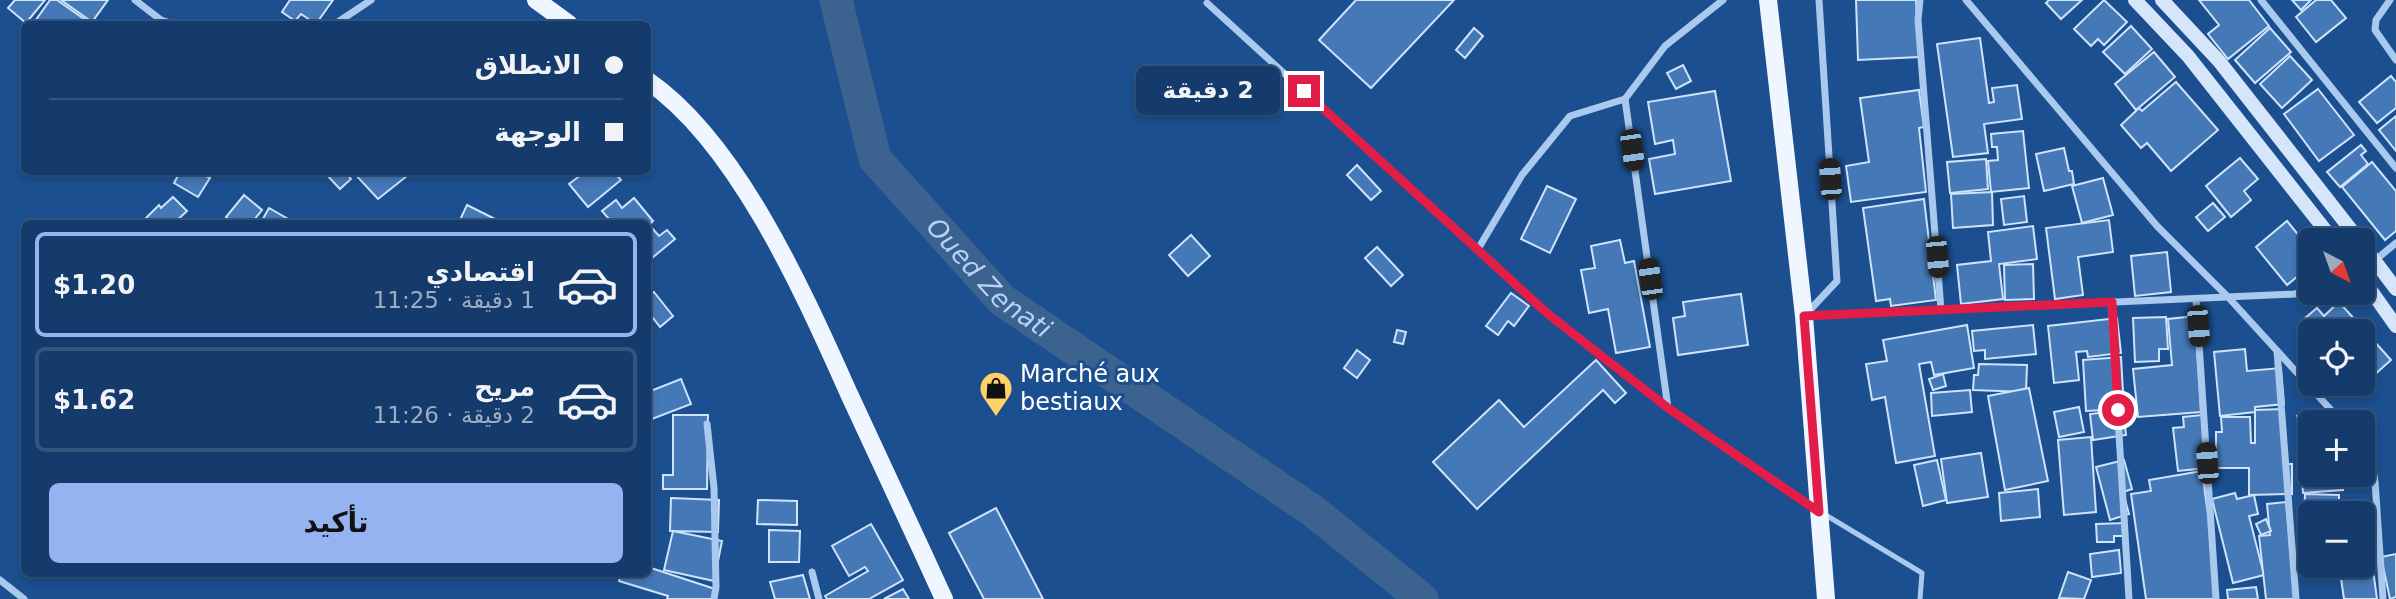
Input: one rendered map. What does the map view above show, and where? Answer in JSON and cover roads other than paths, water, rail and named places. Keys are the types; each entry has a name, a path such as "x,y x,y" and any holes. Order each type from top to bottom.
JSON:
{"main road":[{"path":"536,0 565,21"},
{"path":"1768,0 1804,316 1826,599"},
{"path":"2135,0 2196,66 2324,228"},
{"path":"2162,0 2219,61 2350,228"},
{"path":"651,83 666,94 714,145 756,209 798,284 944,599"},
{"path":"2376,261 2396,289"},
{"path":"2375,296 2396,326"}],"street":[{"path":"135,0 165,21"},
{"path":"340,21 371,0"},
{"path":"1478,249 1522,175 1570,116 1625,99 1665,46 1723,0"},
{"path":"1804,316 1837,281 1819,0"},
{"path":"1920,0 1918,20 1941,310"},
{"path":"1966,0 2157,226 2228,297 2331,410"},
{"path":"2261,0 2396,168"},
{"path":"2390,0 2376,20 2375,30 2396,60"},
{"path":"1207,3 1548,314 1668,408 1819,512"},
{"path":"1625,99 1668,408"},
{"path":"2376,261 2396,243"},
{"path":"1804,316 2298,293"},
{"path":"2196,299 2216,599"},
{"path":"2112,302 2130,599"},
{"path":"2276,350 2296,599"},
{"path":"707,424 714,488 714,599"},
{"path":"2375,481 2383,599"},
{"path":"812,572 819,599"},
{"path":"0,580 24,599"}],"lane":[{"path":"1819,512 1922,573 1920,599"}],"waterway":[{"name":"Oued Zenati","path":"836,0 875,159 1002,300 1313,511 1422,599"}],"place":[{"name":"Marché aux bestiaux","path":"996,418"}]}
